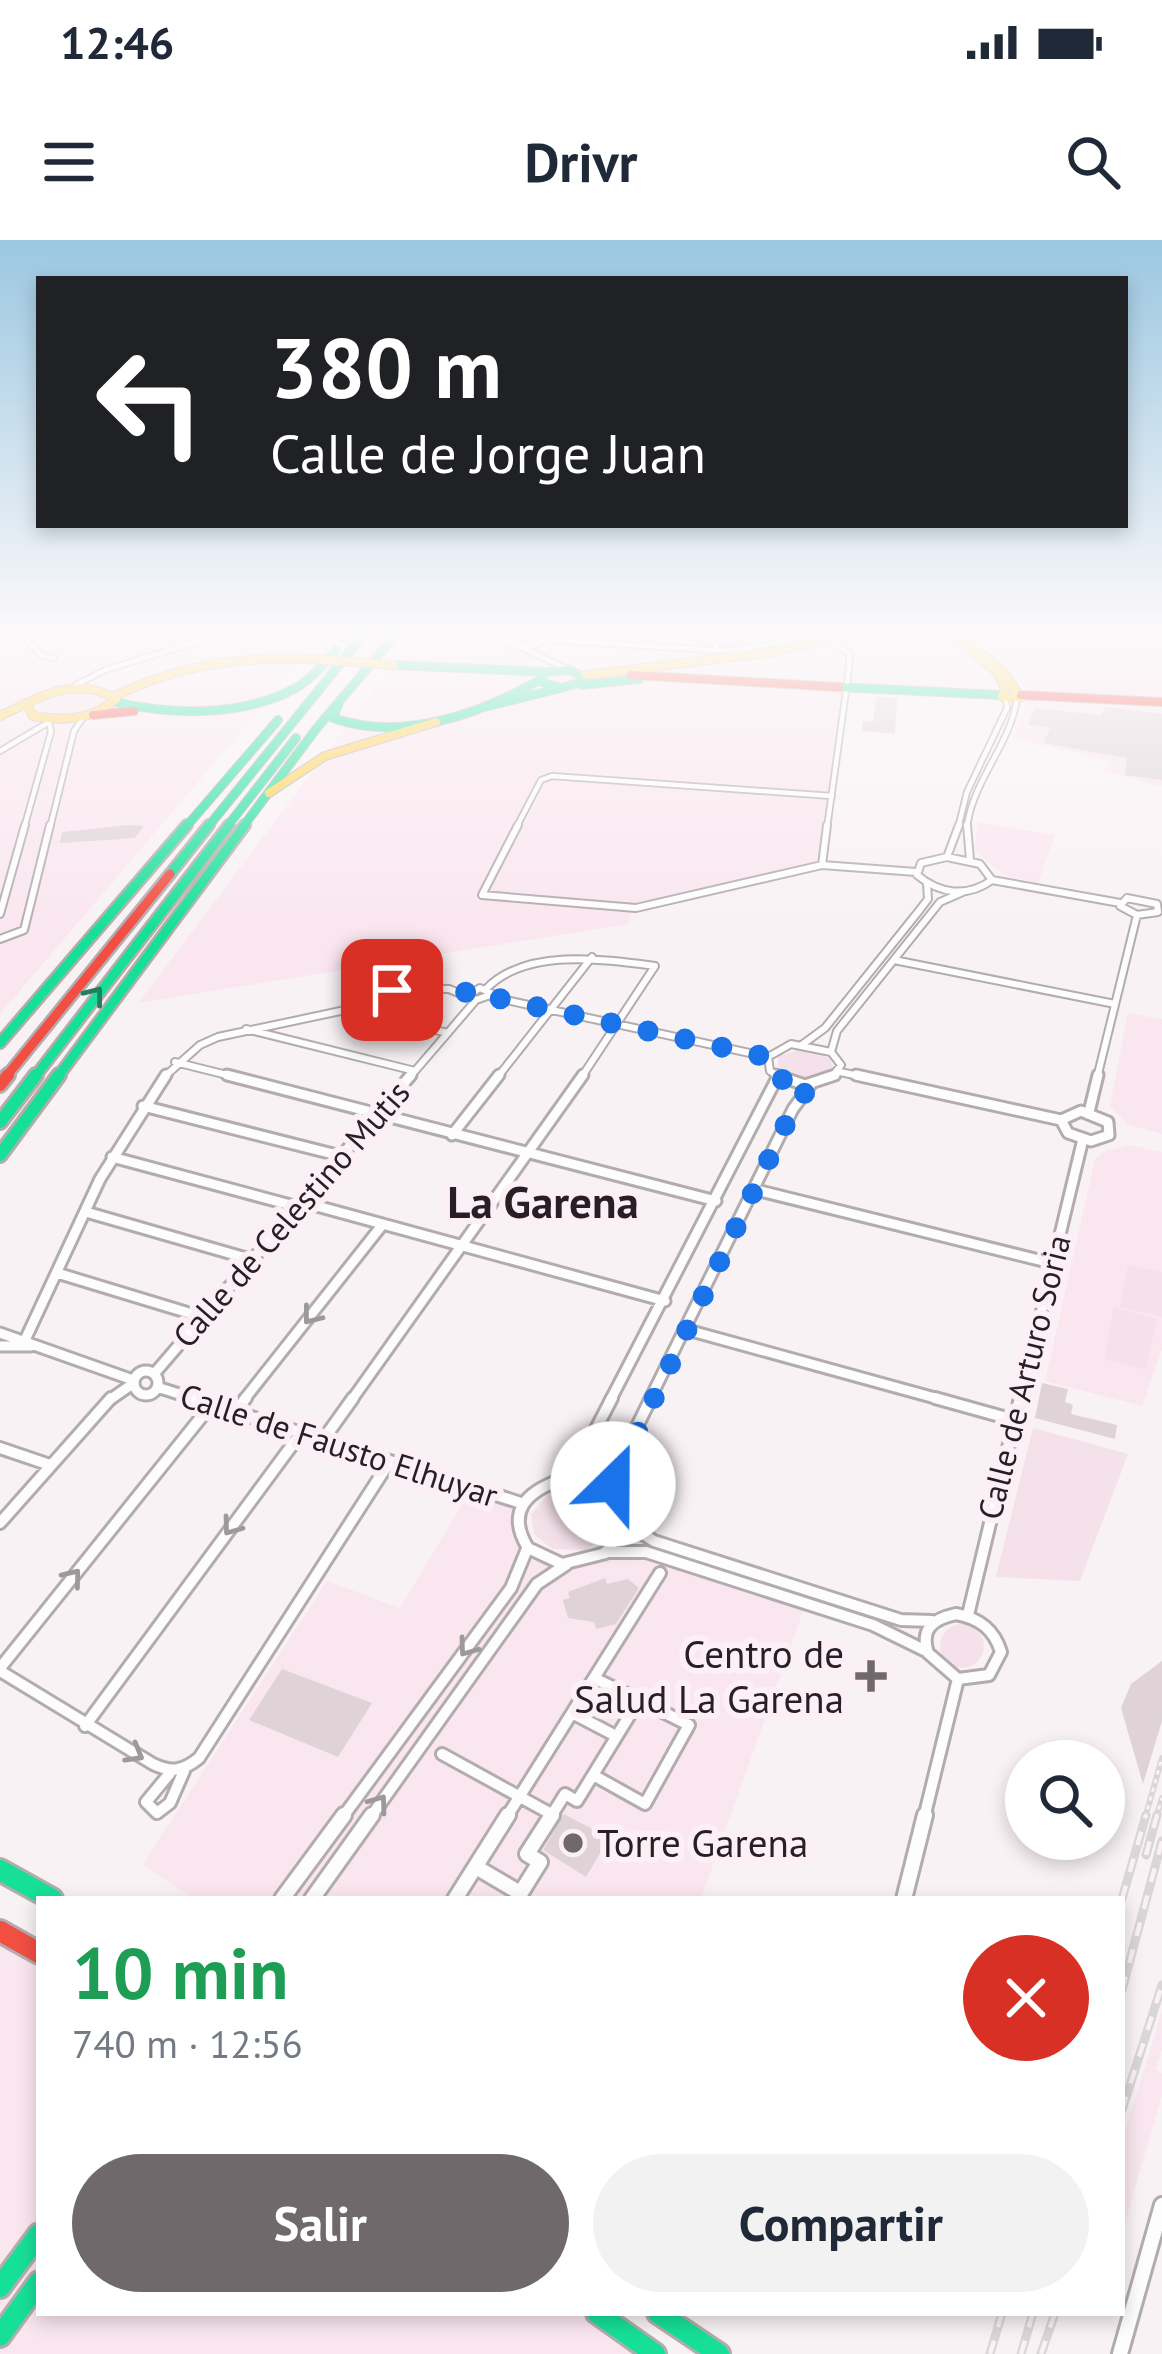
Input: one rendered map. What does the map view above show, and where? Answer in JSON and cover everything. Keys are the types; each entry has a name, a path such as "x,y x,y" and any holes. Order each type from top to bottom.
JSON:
{"main road":[{"path":"238,766 261,732"},
{"path":"0,1042 150,874 266,732"},
{"path":"0,1085 285,732"},
{"path":"0,1123 300,732"},
{"path":"0,1155 316,732"},
{"path":"268,794 325,756 409,732"},
{"path":"0,1028 22,1003 52,981"},
{"path":"0,1136 101,1014"},
{"path":"0,1867 47,1896"},
{"path":"0,1934 36,1951"},
{"path":"0,2287 36,2238"},
{"path":"0,2336 36,2286"},
{"path":"601,2316 655,2354"},
{"path":"662,2316 719,2354"}],"street":[{"path":"0,751 36,732"},
{"path":"31,903 1,909 50,732"},
{"path":"0,939 24,930 81,732"},
{"path":"822,865 841,732"},
{"path":"947,857 967,792 996,732"},
{"path":"970,860 966,844 972,805 1005,732"},
{"path":"16,742 49,741"},
{"path":"832,796 552,776 541,780 482,895 636,908 822,865 916,872 927,884 963,892"},
{"path":"916,872 928,860 947,857 988,869 992,880"},
{"path":"831,1052 837,1031 940,902 992,880 1120,903 1139,898 1160,907 1155,914 1137,915 1120,903"},
{"path":"803,1044 825,1028 918,912 928,899 927,884"},
{"path":"1061,1120 1068,1113 1089,1112 1137,915"},
{"path":"452,1135 592,957"},
{"path":"323,1440 656,972 655,966 592,957 503,971 489,993"},
{"path":"894,960 1115,1004"},
{"path":"28,1343 112,1157 143,1106 175,1061 241,1028 348,1010 422,982 473,997 489,993 767,1057 781,1047 803,1044 831,1052 838,1058 840,1072"},
{"name":"Calle de Celestino Mutis","path":"154,1374 448,1033 473,997"},
{"path":"348,1010 448,1033"},
{"path":"241,1028 415,1071"},
{"path":"767,1057 777,1078 810,1086 829,1082 840,1072"},
{"path":"175,1061 716,1201"},
{"path":"840,1072 1061,1120 1068,1133 1083,1139"},
{"path":"560,1480 583,1454 777,1078"},
{"path":"314,1896 537,1584 567,1564 605,1552 646,1552 873,1625 924,1650 934,1665 958,1678 980,1678 1000,1661 994,1634 968,1616 902,1620 669,1546 622,1521 611,1495 618,1465 684,1329 793,1109 810,1086"},
{"path":"143,1106 341,1156"},
{"name":"Calle de Arturo Soria","path":"968,1616 1083,1139 1105,1138 1111,1131 1108,1122 1089,1112"},
{"path":"112,1157 665,1301"},
{"path":"756,1190 1051,1263"},
{"path":"86,1212 254,1260"},
{"path":"234,1413 383,1224"},
{"path":"57,1274 202,1317"},
{"path":"684,1329 1014,1420"},
{"path":"0,1333 132,1383"},
{"path":"0,1346 28,1343"},
{"path":"0,1522 118,1390 154,1374 159,1377 157,1387"},
{"name":"Calle de Fausto Elhuyar","path":"132,1383 139,1393 157,1387 521,1502"},
{"path":"211,1405 0,1670 85,1726 177,1772 199,1758 390,1462"},
{"path":"85,1726 301,1433"},
{"path":"0,1448 50,1466"},
{"path":"567,1564 527,1549 515,1526 521,1502 540,1486 560,1480 584,1480 611,1495"},
{"path":"605,1552 622,1521"},
{"path":"284,1896 508,1592 527,1549"},
{"path":"457,1896 660,1573"},
{"path":"924,1650 923,1633 932,1621"},
{"path":"593,1775 645,1804 689,1725 594,1678"},
{"path":"905,1896 958,1678"},
{"path":"476,1867 519,1896 540,1862 527,1854 546,1811 565,1794 578,1801 639,1700"},
{"path":"572,1713 616,1736"},
{"path":"442,1754 546,1811"},
{"path":"1120,2354 1162,2205"}],"shaded area":[{"path":"0,732 241,732 0,1014"},
{"path":"343,732 841,732 821,869 632,913 628,924 138,1003"},
{"path":"1016,732 1162,732 1162,787 1104,771 1111,761 1014,738"},
{"path":"979,822 1055,835 1038,883 1007,876 974,849"},
{"path":"1128,1013 1162,1019 1162,1134 1127,1124 1110,1106"},
{"path":"802,1049 829,1058 833,1066 829,1074 803,1081 778,1070 778,1056"},
{"path":"1129,1145 1162,1152 1162,1349 1142,1406 1045,1381 1095,1160 1101,1153"},
{"path":"1128,1265 1162,1272 1162,1317 1120,1307"},
{"path":"1114,1308 1157,1319 1146,1370 1104,1359"},
{"path":"1033,1428 1128,1454 1080,1581 996,1577"},
{"path":"472,1488 521,1503 519,1538 552,1562 636,1551 806,1603 702,1896 189,1896 143,1864 327,1581 400,1608"},
{"path":"576,1489 594,1494 607,1506 609,1531 587,1550 552,1549 534,1534 531,1514 551,1492"},
{"path":"962,1624 978,1630 984,1646 978,1662 962,1668 946,1662 940,1646 946,1630"},
{"path":"0,1931 36,1951 36,2316 601,2316 655,2354 0,2354"},
{"path":"1162,2012 1162,2048 1156,2069 1162,2073 1162,2095 1125,2223 1125,2132"}],"building":[{"path":"1048,732 1162,732 1162,780 1125,775 1127,758 1044,743"},
{"path":"144,826 135,838 60,843 62,832"},
{"path":"1042,1383 1068,1389 1065,1402 1073,1405 1071,1414 1117,1425 1115,1439 1035,1418"},
{"path":"605,1578 607,1584 628,1579 639,1588 616,1624 596,1629 594,1622 568,1618 563,1600 570,1598 568,1592"},
{"path":"1162,1661 1162,1721 1143,1784 1121,1708 1131,1684"},
{"path":"282,1669 372,1703 338,1757 249,1720"},
{"name":"Torre Garena","path":"564,1814 609,1838 586,1877 543,1850"}],"railway":[{"path":"1145,1818 1162,1758"},
{"path":"1156,1818 1162,1798"},
{"path":"1123,1896 1146,1815"},
{"path":"1146,1855 1157,1815"},
{"path":"1125,1979 1162,1841"},
{"path":"1125,2101 1162,1985"},
{"path":"990,2354 1001,2316"},
{"path":"1021,2354 1032,2316"},
{"path":"1041,2354 1054,2316"}],"traffic: fast":[{"path":"0,1043 268,732"},
{"path":"170,874 285,732"},
{"path":"0,1155 314,732"},
{"path":"0,1122 296,738"},
{"path":"0,1870 47,1896"},
{"path":"0,2287 36,2238"},
{"path":"0,2336 36,2286"},
{"path":"601,2316 655,2354"},
{"path":"662,2316 719,2354"}],"traffic: slow":[{"path":"269,793 325,756 404,732"}],"traffic: jam":[{"path":"0,1085 170,874"},
{"path":"0,1931 36,1951"}],"place":[{"name":"Centro de Salud La Garena","path":"871,1676"},
{"name":"Torre Garena","path":"573,1843"}],"district":[{"name":"La Garena","path":"543,1202"}],"route":[{"path":"392,990 422,982 470,994 476,1000 492,997 767,1057 766,1064 777,1078 810,1086 793,1109 684,1329 613,1484"}]}
